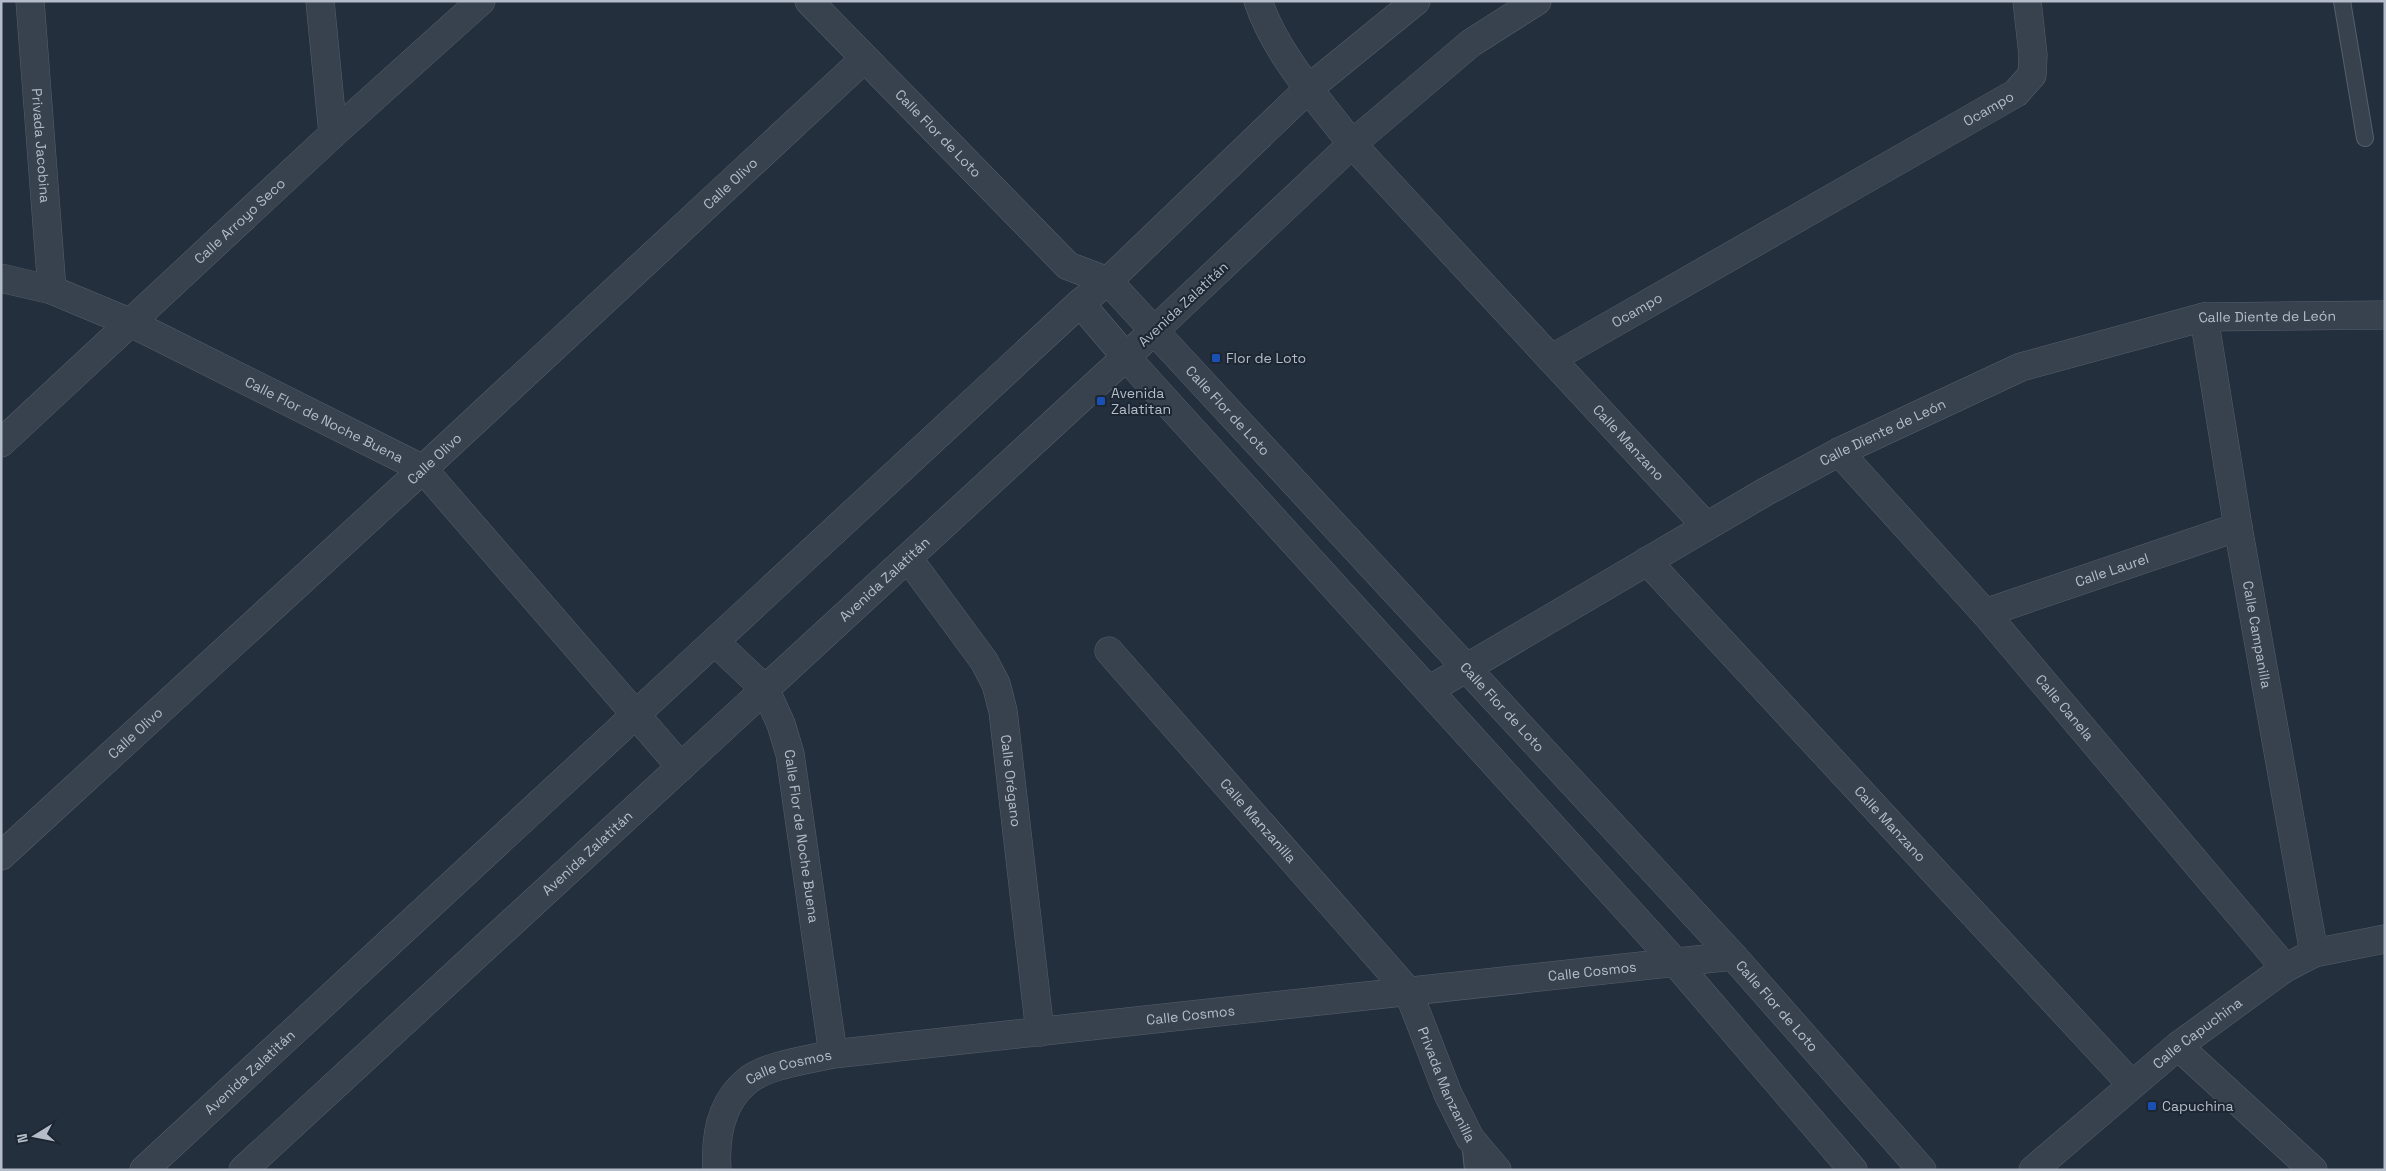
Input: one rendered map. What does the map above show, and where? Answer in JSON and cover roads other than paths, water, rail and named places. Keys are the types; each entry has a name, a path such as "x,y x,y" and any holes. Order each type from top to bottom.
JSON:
{"street":[{"name":"Privada Jacobina","path":"30,1 52,290"},
{"path":"320,1 333,134"},
{"name":"Calle Arroyo Seco","path":"1,443 333,134 481,1"},
{"name":"Calle Flor de Loto","path":"810,1 864,59 1068,266 1108,281 1155,330 1733,956 1922,1170"},
{"path":"1258,1 1265,23 1308,89 1352,144 1551,359"},
{"name":"Avenida Zalatitán","path":"144,1170 716,643 1080,304 1108,281 1308,89 1416,1"},
{"name":"Avenida Zalatitán","path":"243,1170 1126,357 1352,144 1471,44 1537,1"},
{"name":"Ocampo","path":"1551,359 2016,93 2032,75 2034,54 2027,1"},
{"name":"Calle Olivo","path":"1,856 423,469 864,59"},
{"name":"Calle Flor de Loto","path":"1068,266 1080,304 1126,357 1675,962 1853,1170"},
{"name":"Calle Flor de Noche Buena","path":"1,278 52,290 131,323 423,469 681,766"},
{"name":"Calle Diente de León","path":"1429,690 1706,526 1839,452 2021,366 2204,317 2385,315"},
{"name":"Calle Campanilla","path":"2204,317 2238,528 2314,953"},
{"name":"Calle Manzano","path":"1551,359 1706,526"},
{"name":"Calle Canela","path":"1839,452 1985,613 2285,968"},
{"name":"Calle Laurel","path":"1985,613 2238,528"},
{"name":"Calle Orégano","path":"908,558 984,661 996,684 1004,711 1040,1032"},
{"name":"Calle Manzano","path":"1647,561 2132,1084"},
{"name":"Calle Flor de Noche Buena","path":"716,643 765,689 781,724 790,754 833,1054"},
{"name":"Calle Manzanilla","path":"1109,651 1408,991"},
{"name":"Calle Capuchina","path":"2033,1170 2178,1046 2285,968 2314,953 2385,940"},
{"name":"Calle Cosmos","path":"717,1170 716,1152 719,1127 731,1100 746,1082 772,1069 833,1054 1733,956"},
{"name":"Privada Manzanilla","path":"1408,991 1448,1094 1470,1138 1497,1170"},
{"path":"2178,1046 2313,1170"}],"lane":[{"path":"2342,1 2365,138"},
{"path":"1470,1138 1473,1170"}],"place":[{"name":"Flor de Loto","path":"1216,358"},
{"name":"Avenida Zalatitan","path":"1101,401"},
{"name":"Capuchina","path":"2152,1106"}]}
